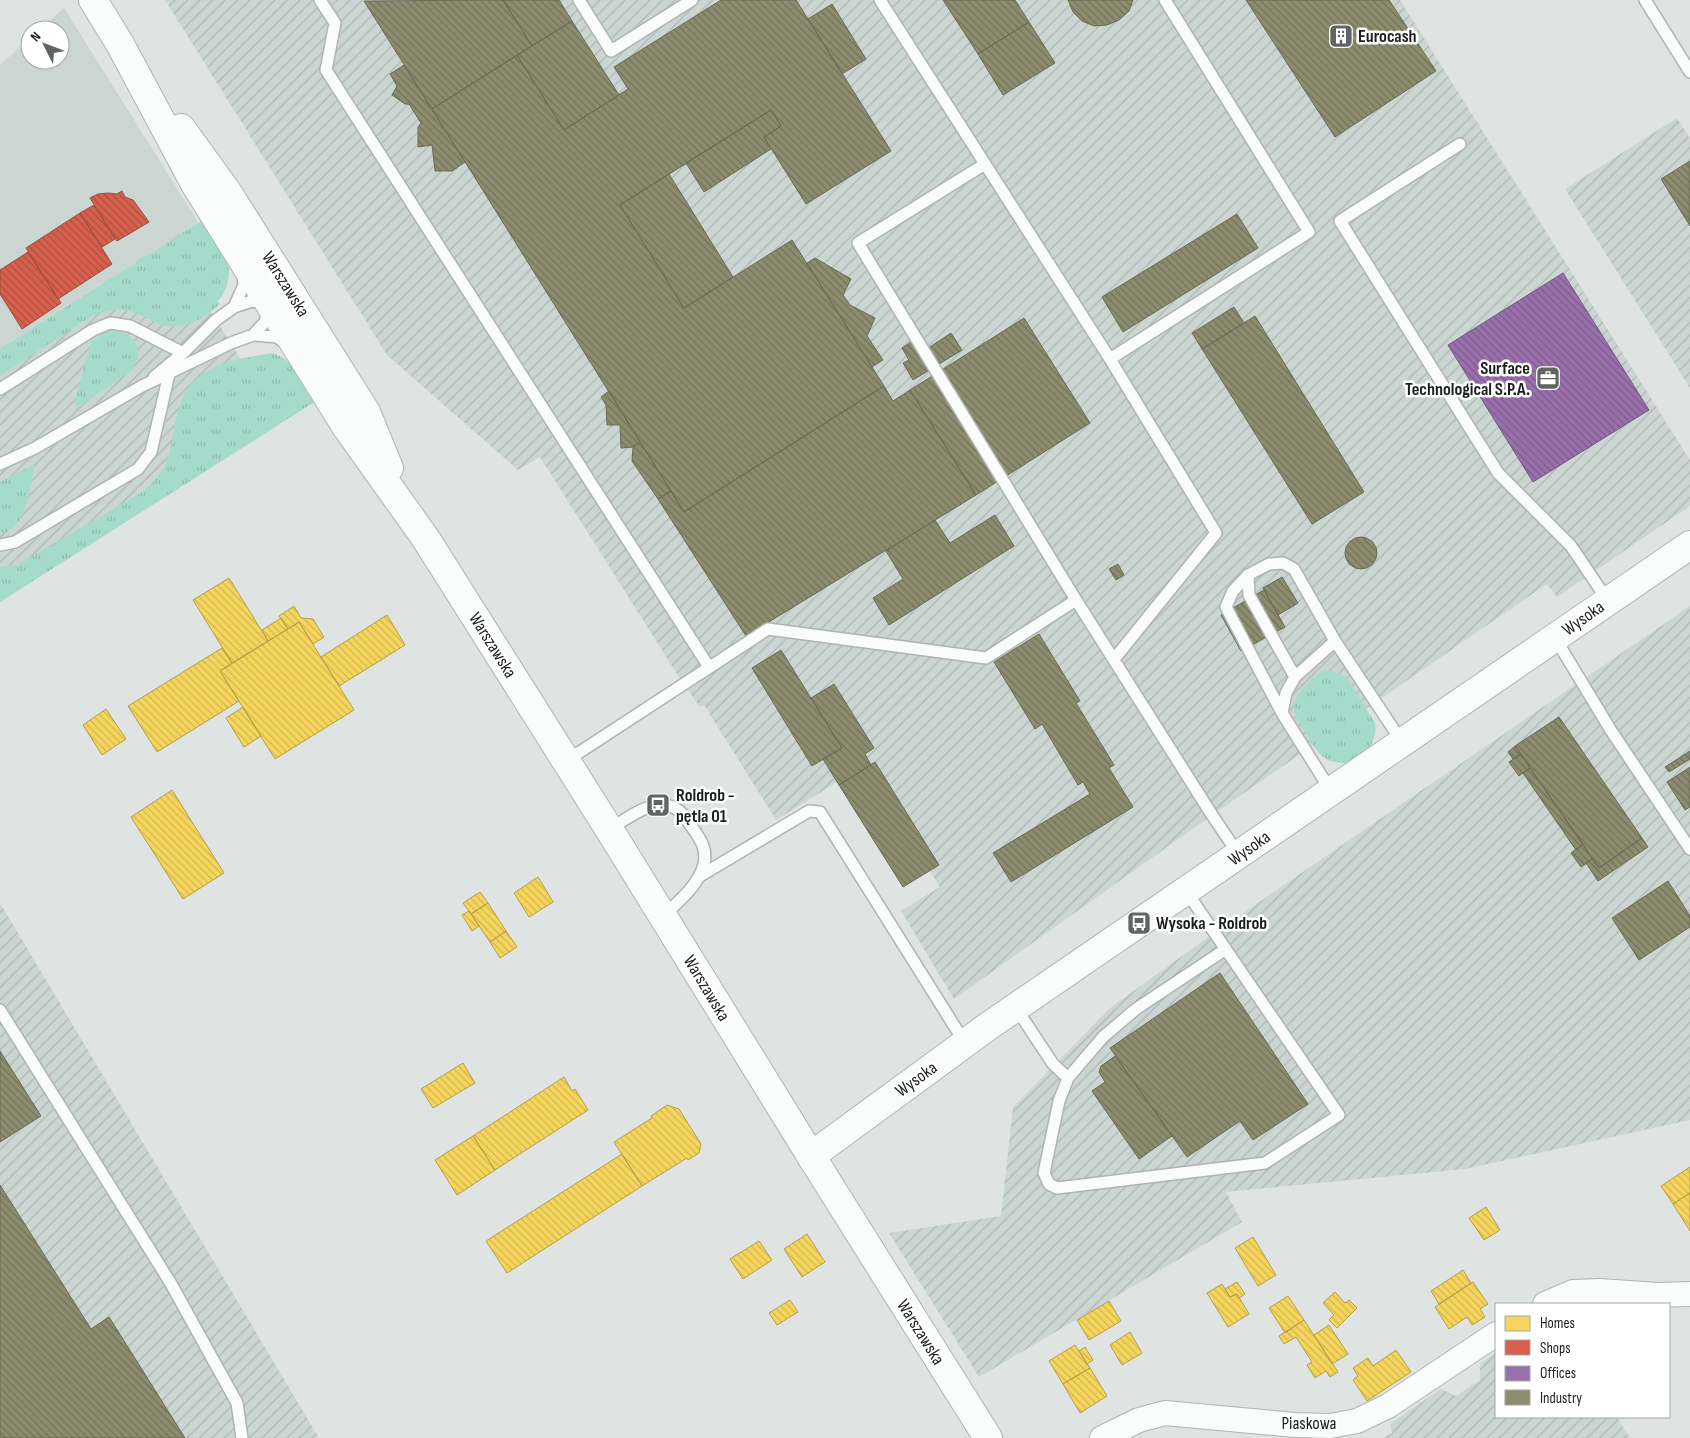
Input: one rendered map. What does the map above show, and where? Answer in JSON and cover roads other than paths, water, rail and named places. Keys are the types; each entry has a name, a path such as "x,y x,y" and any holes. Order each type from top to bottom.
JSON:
{"main road":[{"name":"Warszawska","path":"93,0 120,44 195,184 240,257 347,428 426,539 610,829 739,1041 988,1438"},
{"name":"Warszawska","path":"120,44 228,193 366,412 387,464 426,539"},
{"name":"Wysoka","path":"811,1156 1016,1008 1690,545"}],"street":[{"path":"1547,1303 1573,1292 1600,1291 1657,1295 1690,1294"},
{"name":"Piaskowa","path":"1102,1438 1138,1420 1165,1413 1295,1425 1330,1426 1357,1421 1388,1406 1495,1335"}],"lane":[{"path":"320,0 334,24 326,70 708,667"},
{"path":"579,0 611,51 692,0"},
{"path":"880,0 1110,359 1216,533 1114,658"},
{"path":"1110,359 1309,232 1165,0"},
{"path":"1645,0 1690,72"},
{"path":"1460,144 1340,221 1498,473 1571,546 1608,601"},
{"path":"985,164 858,243 1076,600 1239,855"},
{"path":"234,307 244,285 240,257"},
{"path":"253,335 265,322 270,304 270,257"},
{"path":"142,386 183,354 216,320 234,307 252,301 270,304 317,333"},
{"path":"0,389 93,330 110,323 130,326 183,354"},
{"path":"0,464 35,448 142,386 231,343 253,335 277,337 305,360"},
{"path":"0,545 15,542 138,469 151,452 169,374"},
{"path":"1331,791 1282,713 1226,607 1233,591 1248,575 1269,564 1283,563 1294,569 1335,641 1402,742"},
{"path":"1248,575 1249,595 1295,677"},
{"path":"566,760 768,629 986,658 1076,600"},
{"path":"1555,638 1610,730 1687,836 1690,849"},
{"path":"1282,713 1286,693 1295,677 1335,641"},
{"path":"610,829 642,810 658,805 670,806 682,813 703,846 705,858 700,876"},
{"path":"664,916 683,898 700,876 809,811 820,812 966,1043"},
{"path":"1186,891 1226,949 1339,1115 1265,1163 1057,1188 1049,1184 1044,1173 1059,1101 1068,1078 1103,1037 1136,1009 1226,949"},
{"path":"1016,1008 1053,1064 1068,1078"},
{"path":"0,1010 170,1282 237,1403 242,1438"}],"place":[{"name":"Eurocash","path":"1341,36"},
{"name":"Surface Technological S.P.A.","path":"1548,378"},
{"name":"Roldrob - pętla 01","path":"658,805"},
{"name":"Wysoka - Roldrob","path":"1139,923"}]}
